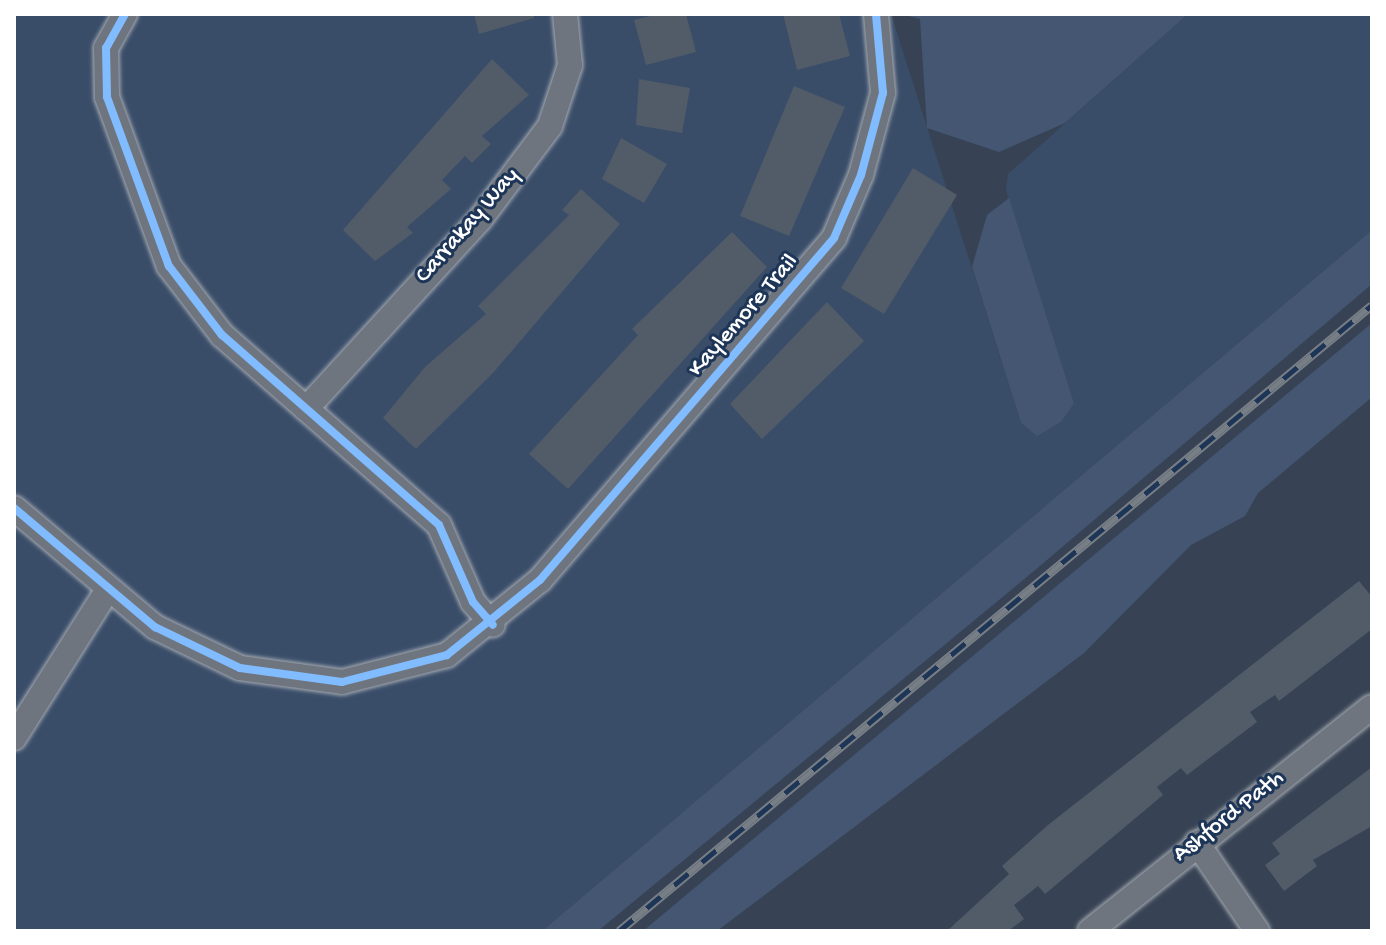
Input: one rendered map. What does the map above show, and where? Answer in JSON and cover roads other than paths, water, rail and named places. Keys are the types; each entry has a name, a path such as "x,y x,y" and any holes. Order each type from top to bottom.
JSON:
{"street":[{"path":"125,14 106,48 107,97 169,266 222,335 439,525 473,602 493,625"},
{"name":"Carrakay Way","path":"306,409 481,218 550,126 570,65 565,14"},
{"name":"Kaylemore Trail","path":"14,508 107,591 186,645 240,668 303,680 342,682 421,666 493,625 834,238 861,175 883,93 876,14"},
{"path":"14,738 107,591"},
{"name":"Ashford Path","path":"1090,931 1372,707"},
{"path":"1197,843 1257,931"}],"railway":[{"path":"619,931 1372,305"}]}
